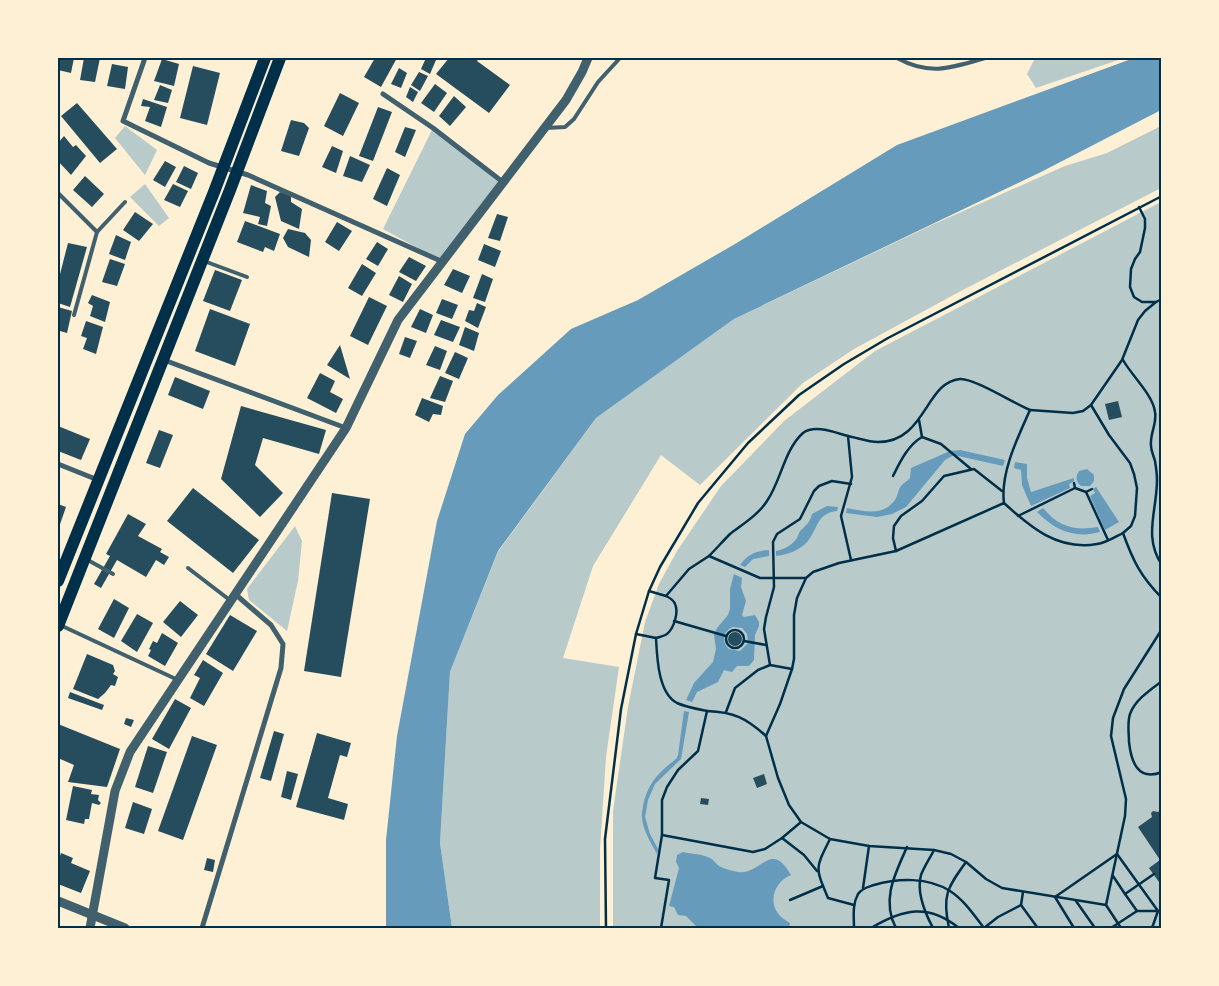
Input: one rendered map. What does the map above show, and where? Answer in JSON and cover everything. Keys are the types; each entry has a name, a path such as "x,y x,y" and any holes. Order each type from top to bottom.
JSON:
{"main road":[{"path":"58,581 265,58"},
{"path":"58,625 203,261 280,58"}],"street":[{"path":"145,58 123,121 209,163 257,179 443,262"},
{"path":"90,928 115,791 130,752 346,428 398,320 545,128 570,92 588,58"},
{"path":"383,94 433,128 504,183"},
{"path":"164,360 346,428"},
{"path":"58,464 98,480"},
{"path":"202,928 281,668 283,644 271,625 233,597"},
{"path":"58,901 125,928"}],"lane":[{"path":"545,128 565,126 574,119 598,82 620,58"},
{"path":"897,58 928,70 955,67 985,58"},
{"path":"58,194 97,232"},
{"path":"74,315 97,232 125,202"},
{"path":"203,261 247,277"},
{"path":"84,558 113,574"},
{"path":"188,568 233,597"},
{"path":"58,625 178,680"}],"path":[{"path":"606,928 606,831 621,709 636,634 649,591 660,567 698,503 748,443 799,395 844,364 888,338 1162,196"},
{"path":"1139,207 1145,219 1146,228 1140,252 1131,269 1130,287 1134,297 1142,302 1156,302"},
{"path":"666,596 689,568 709,556 730,535 750,520 767,501 790,451 804,433 810,430 822,430 877,442 892,441 906,434 919,420 941,388 960,379 976,382 1030,410 1073,413 1083,411 1091,405 1122,360 1138,320 1145,311 1162,299"},
{"path":"1122,360 1155,410 1156,416 1151,442 1156,468 1157,487 1151,534 1154,554 1162,565"},
{"path":"1030,410 1015,445 1007,472 1002,491 1004,503 1038,532 1058,542 1081,545 1099,544 1122,533 1131,526 1135,516 1137,488 1130,463 1109,435 1091,405"},
{"path":"919,420 922,437"},
{"path":"848,436 852,476 841,516 851,560"},
{"path":"893,476 911,446 922,437 941,444 1002,491"},
{"path":"896,551 893,538 894,526 901,516 922,501 944,476 971,469"},
{"path":"770,665 766,645 766,617 774,587 773,542 777,534 800,519 814,491 819,486 832,482 851,484"},
{"path":"1074,483 1075,488"},
{"path":"1018,516 1075,488 1086,492 1108,540"},
{"path":"1086,492 1092,489"},
{"path":"766,736 792,669 794,659 794,615 797,598 806,578 813,572 851,560 896,551 1004,503"},
{"path":"1122,533 1132,558 1146,582 1162,598"},
{"path":"709,556 760,578 806,578"},
{"path":"636,634 656,638 665,635 670,630 674,621 675,602 666,596 649,591"},
{"path":"674,621 725,636"},
{"path":"1121,928 1106,905 1125,816 1126,799 1112,736 1113,718 1124,689 1162,629"},
{"path":"725,636 732,630 739,630 743,635 744,641"},
{"path":"725,636 727,645 732,648 738,648 744,641"},
{"path":"656,638 663,689 669,698 682,705 707,711 726,712 745,719 766,736 778,778 789,804 801,822 830,840 869,846 934,850 950,854 966,862 986,879 1002,888 1106,905"},
{"path":"744,641 766,645"},
{"path":"726,712 735,688 758,670 770,665 792,669"},
{"path":"1162,681 1134,706 1129,716 1128,726 1131,759 1136,768 1152,774 1162,772"},
{"path":"661,928 669,880 656,878 662,835 662,800 667,787 678,770 698,751 707,711"},
{"path":"662,835 753,852 765,849 801,822"},
{"path":"782,838 804,855 817,871 828,898 854,905"},
{"path":"817,871 819,861 830,840"},
{"path":"863,888 869,846"},
{"path":"896,928 891,917 889,893 892,881 907,847"},
{"path":"933,928 922,905 921,881 934,850"},
{"path":"1117,854 1160,911"},
{"path":"1055,897 1117,854"},
{"path":"949,928 945,901 948,890 966,862"},
{"path":"1125,894 1154,874"},
{"path":"1113,876 1136,911"},
{"path":"854,928 854,905 858,893 863,888 892,881 910,879 948,890 967,906 984,928 998,917 1021,905"},
{"path":"790,900 823,886"},
{"path":"1023,892 1021,905 1036,927"},
{"path":"1055,897 1074,928"},
{"path":"1076,901 1095,928"},
{"path":"1111,928 1136,911 1160,911"},
{"path":"1152,928 1160,911"},
{"path":"871,928 891,917 909,912 925,912 947,918 959,928"}],"shaded area":[{"path":"1035,58 1124,58 1036,88 1027,74"},
{"path":"125,126 157,150 145,175 115,138"},
{"path":"1161,126 1161,188 959,292 854,349 803,383 700,485 661,455 593,566 563,658 619,667 606,757 600,849 600,928 452,928 440,843 450,672 498,552 596,418 734,319 934,224 1065,166 1107,153"},
{"path":"433,128 498,182 443,262 383,229"},
{"path":"145,184 169,218 159,226 130,197"},
{"path":"1161,202 1161,928 613,928 613,811 628,707 645,622 659,584 677,551 721,486 784,421 875,351"},
{"path":"295,526 302,541 298,581 287,631 249,600 247,589"}],"water":[{"path":"1134,58 1161,58 1161,110 1041,172 734,319 596,418 498,551 450,672 440,843 452,928 386,928 386,840 397,736 437,521 465,434 498,395 571,329 638,300 735,244 897,145"},
{"path":"960,450 1005,460 1003,466 954,455 945,460 906,507 892,514 877,517 846,513 847,508 872,512 884,509 895,500 900,487 910,478 911,468 950,451"},
{"path":"1015,462 1027,464 1027,478 1031,492 1074,478 1074,481 1069,484 1070,488 1031,506 1022,485 1021,470 1014,468"},
{"path":"1087,469 1094,475 1094,481 1090,486 1081,486 1077,481 1077,475 1079,471"},
{"path":"1096,487 1119,522 1105,530 1090,496 1095,493 1093,489"},
{"path":"827,506 838,507 837,511 830,512 822,518 805,544 794,552 776,556 776,551 788,547 795,541 800,531 809,522 812,514"},
{"path":"1043,508 1055,520 1068,526 1074,528 1098,527 1100,532 1082,534 1058,528 1037,512"},
{"path":"769,550 769,556 753,559 745,567 740,565 753,554"},
{"path":"734,574 742,578 741,587 746,601 742,615 744,617 755,615 759,622 755,635 754,660 749,666 737,666 732,672 724,670 718,682 697,692 692,702 686,700 694,683 713,662 716,649 714,635 717,628 728,615 730,609 730,589","holes":["733,627 742,628 747,634 748,643 740,651 729,649 724,640 725,634"]},
{"path":"684,711 689,712 681,759 655,784 648,800 645,817 650,834 658,849 657,854 644,827 643,806 647,791 655,779 678,755"},
{"path":"683,852 707,857 721,867 738,872 754,869 772,859 778,860 791,875 778,885 773,901 778,914 790,923 789,928 698,928 686,916 678,915 674,907 669,906 679,868 676,862 677,855"}],"building":[{"path":"58,58 74,58 71,73 58,70"},
{"path":"84,58 100,58 95,82 80,80"},
{"path":"375,58 397,58 381,87 364,77"},
{"path":"426,58 436,60 430,74 421,69"},
{"path":"449,58 479,58 477,61 510,85 489,113 436,74"},
{"path":"162,59 179,64 174,86 154,81"},
{"path":"112,64 128,67 125,89 107,86"},
{"path":"193,66 220,73 207,125 180,118"},
{"path":"399,68 407,73 401,88 391,84"},
{"path":"419,72 428,76 420,91 411,85"},
{"path":"435,84 447,93 434,112 421,103"},
{"path":"160,85 172,90 168,103 154,100"},
{"path":"410,87 418,92 413,102 406,97"},
{"path":"340,93 359,103 343,136 324,126"},
{"path":"454,96 466,107 450,126 439,116"},
{"path":"143,99 167,107 161,127 145,121 150,107 141,106"},
{"path":"77,103 117,149 100,163 61,116"},
{"path":"378,107 392,112 373,161 359,156"},
{"path":"291,120 304,123 309,128 299,156 281,151"},
{"path":"405,127 416,130 405,157 395,152"},
{"path":"64,136 73,147 76,145 86,156 71,175 58,161 58,143"},
{"path":"332,146 343,151 336,173 322,167"},
{"path":"350,156 370,165 362,182 343,176"},
{"path":"165,161 176,167 165,187 153,180"},
{"path":"184,166 198,173 191,189 176,182"},
{"path":"387,168 400,175 387,206 373,199"},
{"path":"85,176 104,194 92,207 73,190"},
{"path":"173,184 188,191 180,207 164,200"},
{"path":"251,185 267,191 265,203 271,206 267,226 258,224 260,217 243,213"},
{"path":"280,192 291,196 291,202 302,209 299,229 281,221 275,197"},
{"path":"135,212 153,224 139,241 123,230"},
{"path":"497,214 508,217 500,241 488,238"},
{"path":"245,221 280,234 274,251 265,247 263,252 237,242"},
{"path":"337,222 352,231 339,251 325,242"},
{"path":"288,229 305,233 311,240 309,257 288,247 283,238"},
{"path":"116,235 131,242 125,260 109,254"},
{"path":"377,242 388,249 378,266 366,259"},
{"path":"68,243 87,247 70,307 58,303 58,282"},
{"path":"484,244 501,251 495,267 478,260"},
{"path":"409,257 426,266 416,281 399,272"},
{"path":"110,259 125,264 117,286 102,282"},
{"path":"362,264 376,273 362,296 348,288"},
{"path":"453,269 470,276 462,293 444,285"},
{"path":"215,270 242,280 230,311 203,301"},
{"path":"482,274 493,279 485,302 473,298"},
{"path":"399,276 412,284 403,302 389,295"},
{"path":"92,295 110,302 105,322 90,316 93,306 88,303"},
{"path":"369,297 387,306 368,345 350,336"},
{"path":"442,299 458,305 452,319 436,313"},
{"path":"477,303 486,307 478,328 465,321 469,310 474,311"},
{"path":"58,307 72,311 67,333 58,329"},
{"path":"210,309 250,324 235,366 195,351"},
{"path":"420,309 433,315 426,333 411,327"},
{"path":"441,320 460,327 453,342 434,335"},
{"path":"86,321 103,327 96,354 83,349 87,338 81,336"},
{"path":"465,327 479,333 474,351 459,345"},
{"path":"405,337 417,341 410,358 399,354"},
{"path":"340,345 350,379 327,365"},
{"path":"435,346 447,351 440,370 426,365"},
{"path":"455,352 468,358 459,379 445,373"},
{"path":"320,373 335,381 330,392 343,399 336,413 307,398"},
{"path":"440,376 453,381 445,402 430,398"},
{"path":"175,377 210,391 203,409 168,395"},
{"path":"422,398 443,406 441,415 433,414 429,422 415,415"},
{"path":"1118,401 1122,417 1109,420 1105,404"},
{"path":"241,406 326,430 319,454 263,438 255,465 283,493 260,517 221,479"},
{"path":"58,426 90,439 81,460 58,451"},
{"path":"159,430 173,435 160,468 146,463"},
{"path":"193,488 259,540 233,573 167,521"},
{"path":"332,493 370,499 341,677 304,671"},
{"path":"58,504 66,507 58,530"},
{"path":"128,514 146,524 138,536 162,549 160,552 169,557 164,565 156,560 146,577 117,560 101,588 94,584 110,556 106,554"},
{"path":"114,599 129,608 114,638 98,629"},
{"path":"180,601 198,615 181,637 163,622"},
{"path":"137,614 153,623 137,652 121,641"},
{"path":"230,615 257,631 233,671 206,654"},
{"path":"732,632 738,632 742,639 738,646 732,646 728,642 728,636"},
{"path":"162,633 178,643 165,666 148,656 153,641 157,643"},
{"path":"87,654 113,665 115,671 113,674 118,677 115,686 111,685 98,699 73,689"},
{"path":"203,660 223,673 204,706 190,698 200,678 194,675"},
{"path":"70,692 104,705 102,710 68,698"},
{"path":"175,699 191,708 169,749 152,739"},
{"path":"126,718 134,720 131,727 124,724"},
{"path":"58,724 120,749 107,787 68,782 74,765 58,758"},
{"path":"274,731 284,734 271,781 260,778"},
{"path":"317,733 351,743 347,757 340,755 328,798 348,804 344,820 296,807"},
{"path":"192,736 217,745 183,840 158,831"},
{"path":"148,746 167,752 153,793 135,787"},
{"path":"287,771 298,774 291,800 281,797"},
{"path":"764,774 767,784 757,788 753,778"},
{"path":"73,786 92,790 91,794 99,795 98,800 101,803 99,805 92,803 89,819 85,819 84,824 66,820"},
{"path":"701,798 709,799 708,805 700,804"},
{"path":"133,802 152,809 144,834 125,828"},
{"path":"1162,809 1162,881 1159,882 1149,868 1160,860 1138,827 1152,817 1151,813 1153,811 1158,812"},
{"path":"61,853 73,858 71,863 90,871 81,893 58,884 58,858"},
{"path":"207,858 215,860 213,872 204,870"}]}
